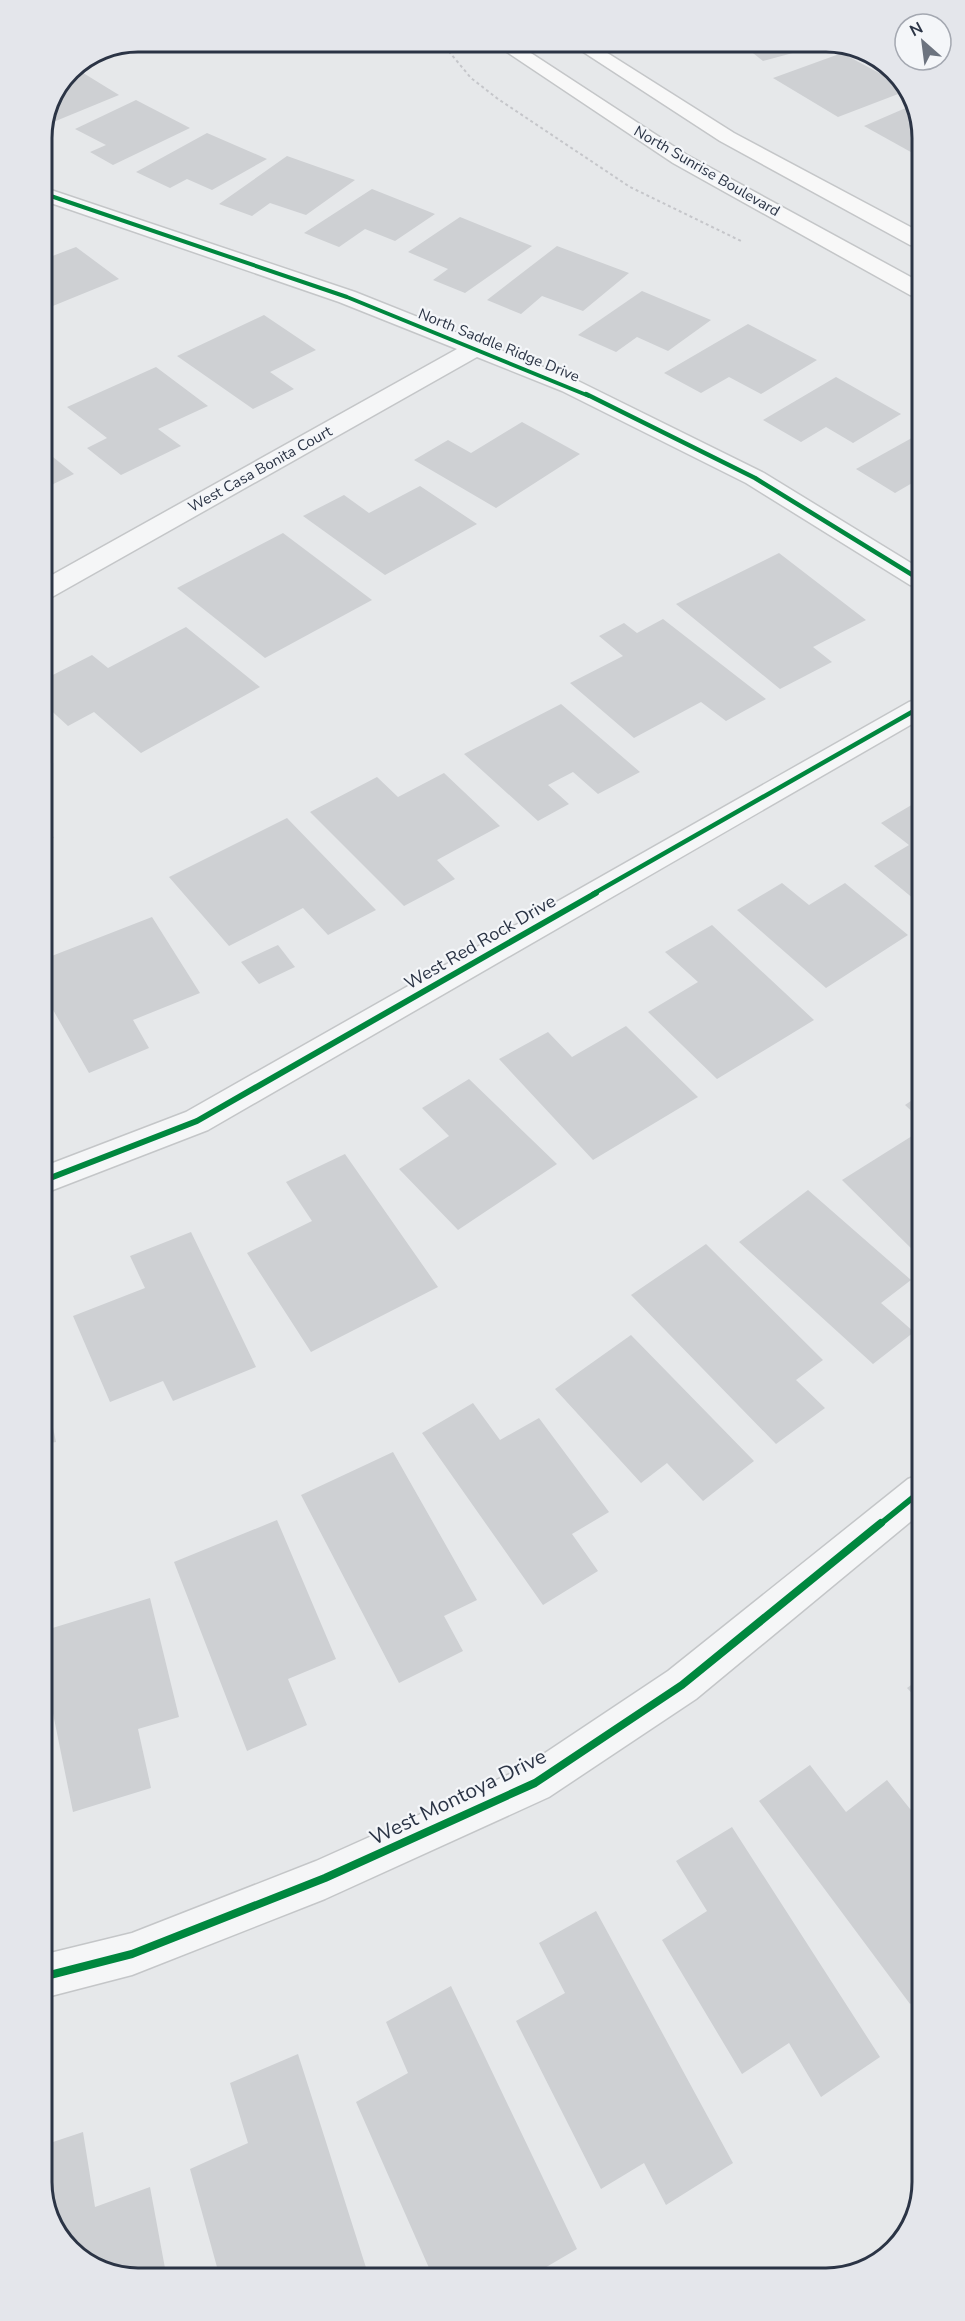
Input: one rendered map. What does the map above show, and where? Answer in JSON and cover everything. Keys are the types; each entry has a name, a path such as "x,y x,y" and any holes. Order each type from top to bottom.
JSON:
{"street":[{"name":"North Sunrise Boulevard","path":"517,53 680,159 912,287"},
{"path":"594,53 728,137 912,237"},
{"name":"North Saddle Ridge Drive","path":"53,197 346,297 570,386 755,478 912,575"},
{"name":"West Casa Bonita Court","path":"53,585 476,348"},
{"name":"West Red Rock Drive","path":"53,1177 197,1121 912,713"},
{"name":"West Montoya Drive","path":"53,1974 132,1954 325,1878 535,1783 682,1685 912,1498"}],"building":[{"path":"753,53 793,53 763,61"},
{"path":"840,54 845,55 882,73 900,93 838,117 773,78"},
{"path":"83,73 119,95 54,122 61,100 70,86"},
{"path":"136,100 190,128 113,165 90,152 106,145 75,129"},
{"path":"907,108 912,127 912,153 864,126"},
{"path":"207,133 267,159 212,190 187,179 170,188 136,172"},
{"path":"287,156 355,180 306,215 270,203 252,216 219,204"},
{"path":"372,189 435,214 395,241 365,229 339,247 304,233"},
{"path":"460,217 532,246 465,293 433,280 448,269 408,252"},
{"path":"557,246 629,273 583,311 542,296 521,314 487,300"},
{"path":"76,247 119,279 53,306 53,256"},
{"path":"642,291 711,320 668,351 637,337 616,352 578,335"},
{"path":"264,315 316,350 270,372 294,389 253,409 177,356"},
{"path":"748,324 817,360 761,394 729,377 701,393 664,373"},
{"path":"156,367 208,406 158,429 181,446 121,475 87,448 107,438 67,407"},
{"path":"836,377 901,414 853,443 826,427 801,442 763,420"},
{"path":"522,422 580,454 496,508 414,460 448,440 471,453"},
{"path":"912,438 912,483 895,493 856,469"},
{"path":"53,457 74,474 53,484"},
{"path":"420,486 477,524 385,575 303,516 344,495 369,513"},
{"path":"283,533 372,600 265,658 177,588"},
{"path":"779,553 866,620 813,647 832,662 780,689 676,604"},
{"path":"663,619 766,699 726,721 701,702 634,738 570,683 623,656 599,636 624,623 637,633"},
{"path":"186,627 260,687 141,753 94,712 68,726 53,712 53,675 92,655 108,668"},
{"path":"561,704 640,772 598,794 573,772 548,785 569,804 538,821 464,754"},
{"path":"444,773 500,826 437,860 455,879 404,906 310,812 377,777 398,797"},
{"path":"912,805 912,897 874,866 909,845 881,823"},
{"path":"287,818 376,910 328,935 303,908 229,946 169,877"},
{"path":"782,883 809,905 845,883 908,935 826,988 737,910"},
{"path":"152,917 200,993 133,1020 149,1048 89,1073 53,1010 53,956"},
{"path":"712,925 814,1020 717,1079 648,1012 698,982 665,952"},
{"path":"278,945 295,967 259,984 241,962"},
{"path":"626,1026 698,1097 593,1160 499,1059 548,1032 572,1057"},
{"path":"469,1079 557,1164 458,1230 399,1169 449,1136 422,1108"},
{"path":"912,1100 912,1112 905,1105"},
{"path":"912,1136 912,1249 842,1180"},
{"path":"345,1154 438,1287 311,1352 247,1253 312,1221 286,1182"},
{"path":"808,1190 911,1280 881,1303 912,1330 912,1334 873,1364 739,1242"},
{"path":"191,1232 256,1367 173,1401 163,1381 110,1402 73,1316 145,1288 130,1256"},
{"path":"706,1244 823,1360 796,1380 825,1408 776,1444 631,1295"},
{"path":"631,1335 754,1461 703,1501 667,1463 641,1483 555,1389"},
{"path":"473,1403 500,1440 539,1418 609,1512 572,1534 598,1571 543,1605 422,1433"},
{"path":"393,1452 477,1600 444,1616 463,1651 399,1683 301,1495"},
{"path":"277,1520 336,1659 288,1679 307,1725 247,1751 174,1562"},
{"path":"150,1598 179,1717 138,1729 151,1788 73,1812 53,1713 53,1628"},
{"path":"810,1765 846,1812 887,1780 912,1811 912,2002 910,2004 759,1801"},
{"path":"732,1827 880,2057 821,2097 789,2043 742,2074 662,1940 707,1911 676,1861"},
{"path":"596,1911 733,2163 666,2205 644,2163 601,2189 516,2021 565,1993 539,1943"},
{"path":"451,1986 577,2249 545,2268 429,2268 356,2102 408,2073 386,2022"},
{"path":"298,2054 366,2268 217,2268 190,2169 248,2143 230,2083"},
{"path":"83,2132 95,2207 150,2187 165,2268 133,2268 111,2264 86,2251 70,2235 64,2226 54,2199 53,2142"}],"cycle path":[{"path":"53,197 347,297 570,386 755,478 912,575"},
{"path":"53,1177 197,1121 912,712"},
{"path":"53,1974 132,1954 325,1878 535,1783 682,1685 912,1498"}]}
